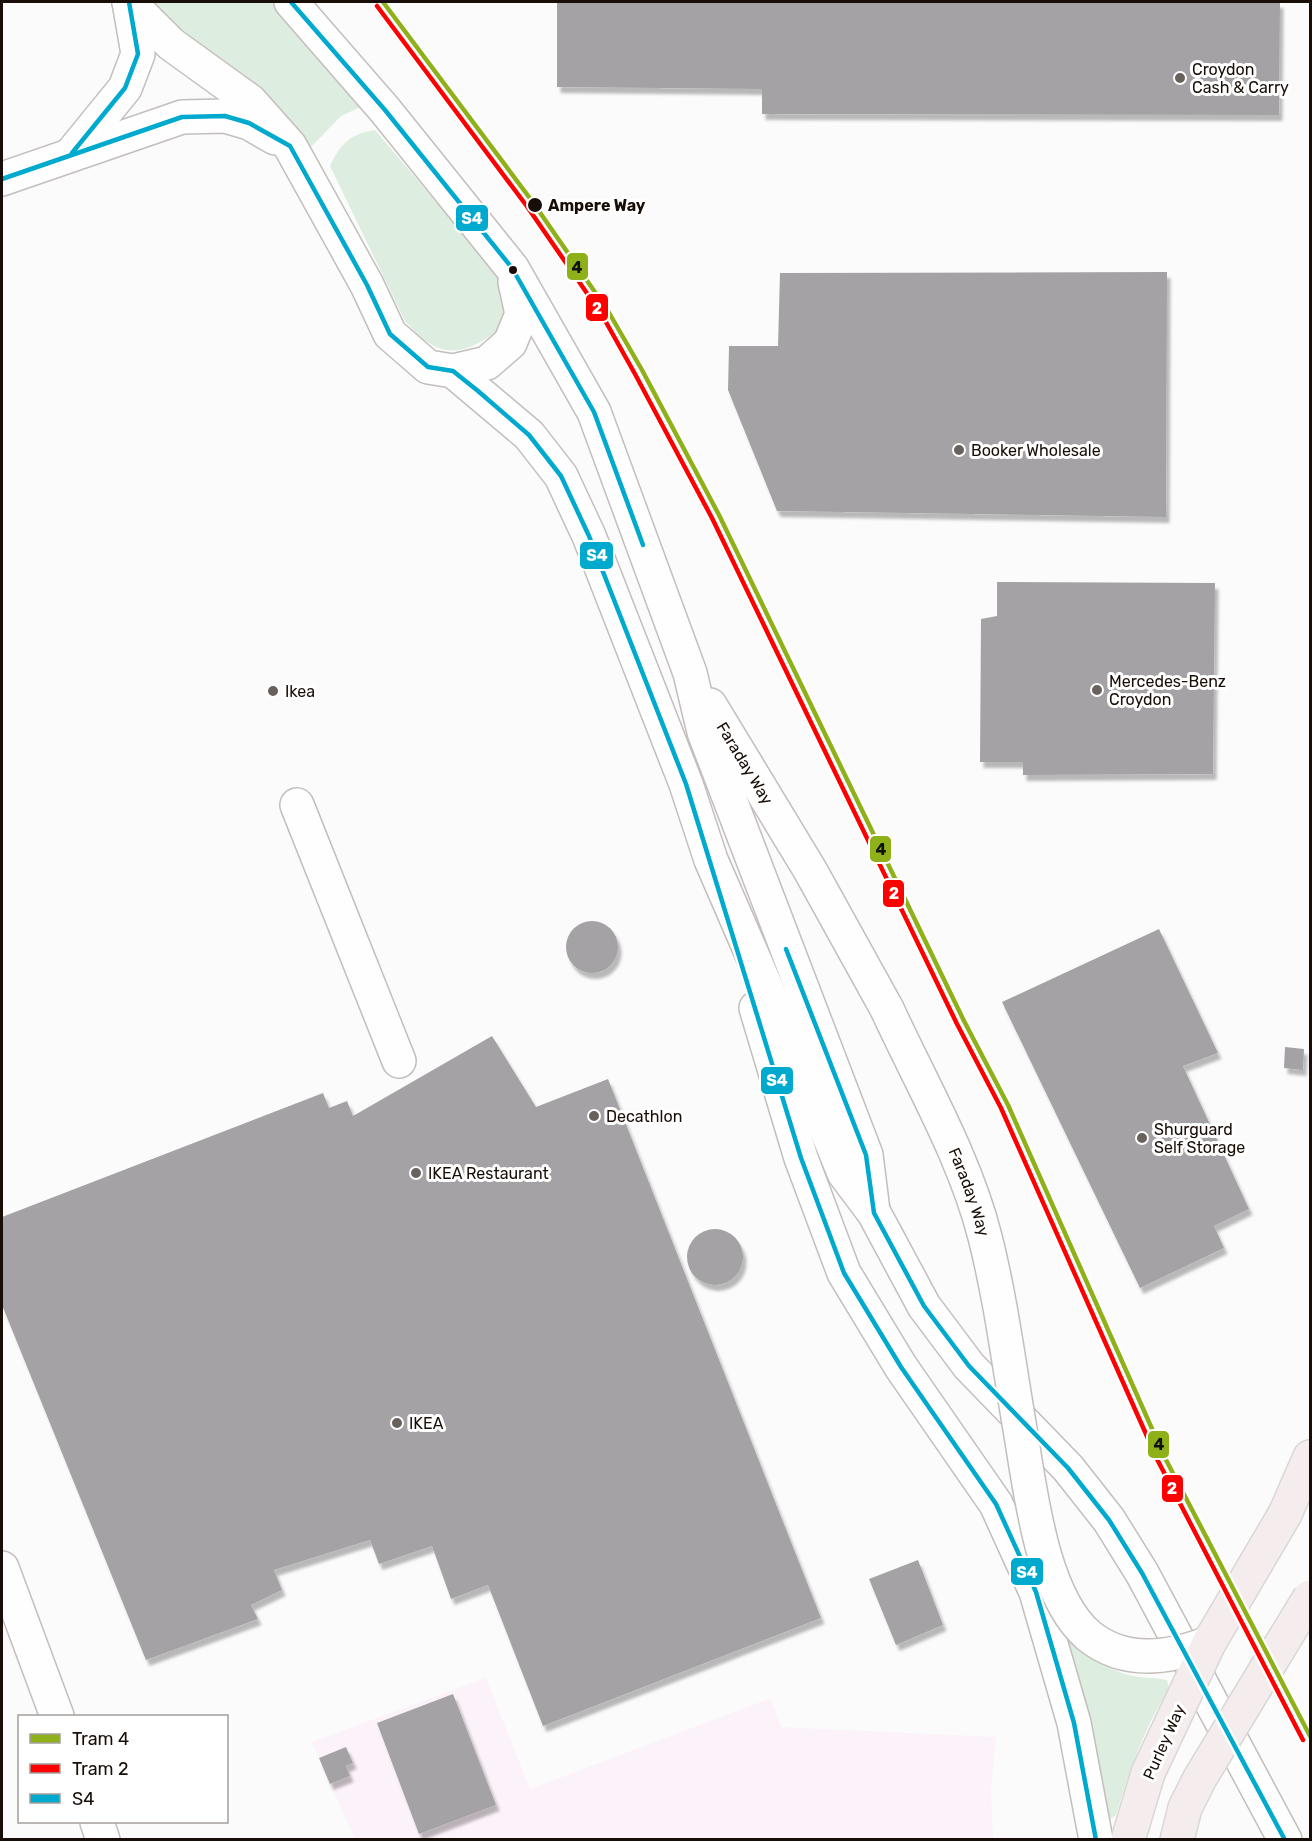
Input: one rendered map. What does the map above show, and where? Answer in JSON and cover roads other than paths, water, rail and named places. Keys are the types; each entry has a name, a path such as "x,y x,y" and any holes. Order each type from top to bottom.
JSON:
{"highway":[{"name":"Purley Way","path":"1128,1839 1148,1773 1209,1643 1285,1514 1311,1457"},
{"path":"1177,1839 1185,1808 1200,1778 1311,1597"}],"street":[{"path":"129,2 171,44 250,100 290,146 367,285 390,334 428,367 453,371 487,363 510,344 522,314 512,268"},
{"path":"72,153 125,88 138,54 129,2"},
{"path":"291,2 385,110 512,268 594,412 690,673 704,732 866,1155 874,1213"},
{"path":"2,179 182,117 225,116 249,123 290,146"},
{"path":"453,371 529,435 561,476 589,536 686,784 801,1158 844,1273 901,1367 996,1504 1036,1592 1074,1723 1096,1839"},
{"name":"Faraday Way","path":"690,673 810,870 886,1009 969,1184 985,1235 1037,1527 1062,1599 1088,1635 1122,1654 1161,1656 1209,1643"},
{"path":"297,805 399,1061"},
{"path":"711,860 804,1074 844,1173 874,1213 924,1306 969,1366 1068,1468 1109,1520 1142,1573 1285,1839"},
{"path":"2,1568 57,1715"},
{"path":"98,1823 104,1839"}],"tram line":[{"name":"4","path":"383,2 532,201 608,311 642,370 719,515 964,1021 1008,1105 1165,1458 1310,1736"},
{"name":"2","path":"377,6 526,205 602,315 712,518 957,1024 1001,1108 1158,1461 1303,1740"}],"place":[{"name":"Croydon Cash & Carry","path":"1180,78"},
{"name":"Ampere Way","path":"535,205"},
{"name":"Booker Wholesale","path":"959,450"},
{"name":"Mercedes-Benz Croydon","path":"1097,690"},
{"name":"Ikea","path":"273,691"},
{"name":"Decathlon","path":"594,1116"},
{"name":"Shurguard Self Storage","path":"1142,1138"},
{"name":"IKEA Restaurant","path":"416,1173"},
{"name":"IKEA","path":"397,1423"}]}
